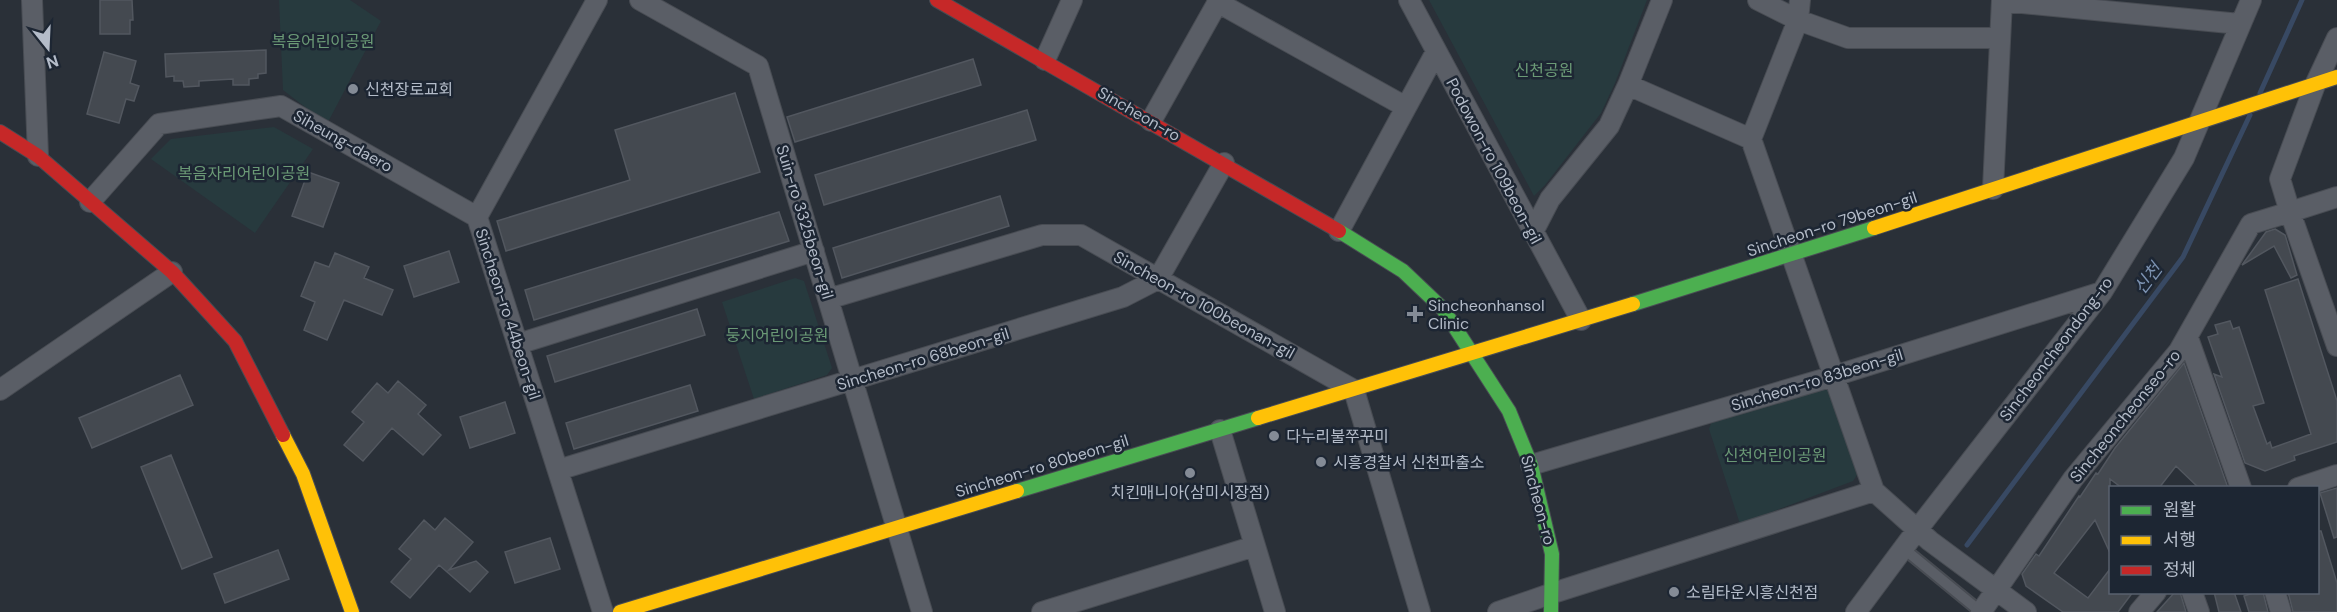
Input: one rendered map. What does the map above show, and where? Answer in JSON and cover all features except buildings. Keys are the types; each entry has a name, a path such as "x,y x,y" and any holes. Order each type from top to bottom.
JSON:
{"street":[{"path":"32,0 38,156"},
{"name":"Sincheon-ro 44beon-gil","path":"597,0 477,216 603,612"},
{"name":"Suin-ro 3325beon-gil","path":"640,0 758,66 922,612"},
{"name":"Sincheon-ro","path":"938,0 1339,231 1403,271 1443,309 1509,411 1531,465 1552,554 1552,602"},
{"path":"1045,60 1072,0"},
{"name":"Podowon-ro 109beon-gil","path":"1410,0 1581,320"},
{"path":"1533,232 1550,199 1609,126 1662,0"},
{"path":"1758,0 1798,20 1848,38 2000,38"},
{"path":"1800,0 1798,20 1751,139 1874,491 1923,535 2026,612"},
{"name":"Sincheoncheondong-ro","path":"1856,612 1903,548 1923,535 2102,292 2184,158 2251,0"},
{"path":"1151,121 1218,1 1406,107"},
{"path":"1994,189 2002,1 2240,24"},
{"path":"2336,342 2280,179 2315,85 2337,38"},
{"path":"1339,231 1436,51"},
{"path":"2315,85 2337,77"},
{"path":"1628,85 1751,139"},
{"name":"Sincheon-ro 79beon-gil","path":"1473,354 1792,255 2315,85"},
{"name":"Siheung-daero","path":"90,202 159,124 281,106 477,216"},
{"path":"0,132 38,156 172,272 236,341 303,474 352,612"},
{"path":"1158,279 1224,163"},
{"name":"Sincheoncheonseo-ro","path":"1981,612 1990,587 2073,478 2180,351 2251,224 2337,197"},
{"name":"Sincheon-ro 100beonan-gil","path":"828,299 1042,235 1081,235 1354,390"},
{"path":"518,344 814,251"},
{"path":"0,390 172,272"},
{"name":"Sincheon-ro 68beon-gil","path":"558,470 1123,297 1158,279"},
{"name":"Sincheon-ro 83beon-gil","path":"1531,465 1834,376 2102,292"},
{"path":"2188,338 2240,486"},
{"name":"Sincheon-ro 80beon-gil","path":"620,612 1473,354"},
{"path":"1354,390 1420,612"},
{"path":"1220,430 1275,612"},
{"path":"2304,486 2337,475"},
{"path":"1498,612 1552,602 1874,491"},
{"path":"1042,612 1255,546"},
{"path":"2139,612 2154,594"},
{"path":"2193,594 2199,612"},
{"path":"2276,594 2282,612"}],"lane":[{"path":"1903,548 1981,612"}],"green space":[{"name":"복음어린이공원","path":"279,0 350,0 381,21 327,124 283,90"},
{"name":"신천공원","path":"1429,0 1647,0 1601,113 1534,196"},
{"name":"복음자리어린이공원","path":"274,127 313,149 255,233 151,159 171,139"},
{"name":"둥지어린이공원","path":"795,278 804,281 832,368 827,375 754,399 722,302"},
{"name":"신천어린이공원","path":"1823,383 1831,388 1857,475 1853,481 1740,524 1709,429 1712,421"}],"waterway":[{"name":"신천","path":"2260,93 2302,0"},
{"name":"신천","path":"1967,545 2183,257 2250,115"}],"traffic: fast":[{"path":"1633,304 1874,228"},
{"path":"1339,231 1403,271 1443,309 1509,411 1531,465 1552,554 1551,612"},
{"path":"1017,491 1258,418"}],"traffic: slow":[{"path":"1874,228 2337,77"},
{"path":"1258,418 1633,304"},
{"path":"283,435 303,474 352,612"},
{"path":"620,612 1017,491"}],"traffic: jam":[{"path":"937,0 1339,231"},
{"path":"0,132 38,156 172,272 235,341 283,435"}],"place":[{"name":"신천장로교회","path":"353,89"},
{"name":"Sincheonhansol Clinic","path":"1415,314"},
{"name":"다누리불쭈꾸미","path":"1274,436"},
{"name":"시흥경찰서 신천파출소","path":"1321,462"},
{"name":"치킨매니아(삼미시장점)","path":"1190,473"},
{"name":"소림타운시흥신천점","path":"1674,592"}]}
